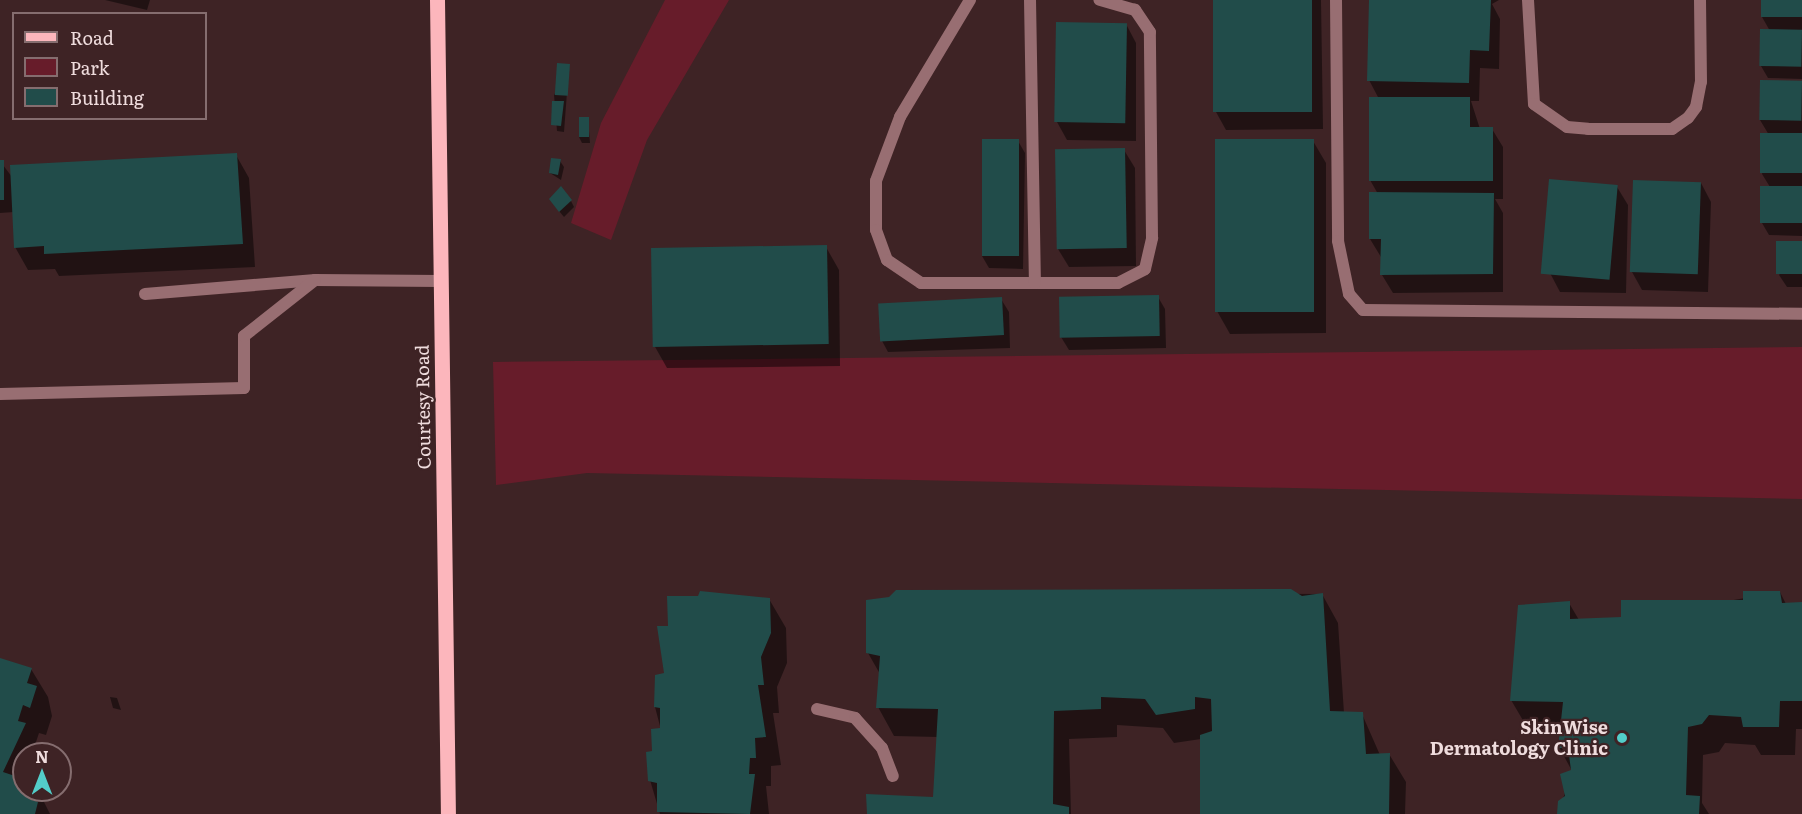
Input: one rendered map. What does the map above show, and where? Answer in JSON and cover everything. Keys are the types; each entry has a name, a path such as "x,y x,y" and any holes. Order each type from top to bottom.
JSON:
{"main road":[{"name":"Courtesy Road","path":"437,0 448,814"}],"street":[{"path":"970,0 900,117 876,181 876,230 886,260 921,283 1118,283 1145,268 1152,238 1150,32 1135,10 1100,0"},
{"path":"1030,0 1035,283"},
{"path":"1336,0 1338,241 1349,294 1363,310 1802,314"},
{"path":"1528,0 1534,104 1567,128 1588,129 1672,129 1688,118 1696,107 1701,82 1700,0"},
{"path":"145,294 315,280 441,281"},
{"path":"0,394 244,388 244,336 315,280"},
{"path":"817,709 855,718 882,748 893,776"}],"green space":[{"path":"665,0 729,0 647,140 611,240 571,223 601,123"},
{"path":"1802,347 1802,499 587,473 496,485 493,362"}],"building":[{"path":"1213,0 1312,0 1312,112 1213,112"},
{"path":"1369,0 1491,0 1489,51 1470,50 1469,83 1367,81"},
{"path":"1761,0 1802,0 1802,17 1761,17"},
{"path":"1056,22 1127,23 1125,123 1054,122"},
{"path":"1760,29 1802,30 1801,67 1759,66"},
{"path":"557,63 570,64 568,96 555,95"},
{"path":"1760,80 1802,81 1801,121 1759,120"},
{"path":"1369,97 1470,97 1470,127 1493,127 1493,181 1369,181"},
{"path":"552,101 564,101 561,126 551,125"},
{"path":"579,117 589,117 589,137 579,137"},
{"path":"1760,133 1802,133 1802,173 1760,173"},
{"path":"982,139 1019,139 1019,256 982,256"},
{"path":"1215,139 1314,139 1314,312 1215,312"},
{"path":"1125,148 1127,248 1057,249 1055,149"},
{"path":"237,153 243,244 44,254 44,246 14,248 10,165"},
{"path":"551,158 561,159 558,175 549,173"},
{"path":"0,160 4,160 4,200 0,200"},
{"path":"1549,179 1618,185 1609,280 1541,274"},
{"path":"1633,180 1701,182 1698,274 1630,272"},
{"path":"561,186 572,200 559,212 549,199"},
{"path":"1760,186 1802,186 1802,223 1760,223"},
{"path":"1369,192 1494,193 1493,274 1380,275 1381,239 1369,239"},
{"path":"1776,241 1802,241 1802,274 1776,274"},
{"path":"827,245 829,344 653,347 651,248"},
{"path":"1159,295 1160,336 1060,338 1059,297"},
{"path":"1002,297 1004,335 880,341 878,303"},
{"path":"1291,589 1302,596 1323,593 1330,711 1363,712 1366,754 1390,753 1389,814 1200,814 1200,735 1212,731 1211,699 1195,697 1195,709 1156,715 1145,699 1101,697 1101,709 1054,711 1053,804 1069,807 1069,814 867,814 866,794 933,797 938,709 876,708 880,656 866,653 866,600 889,597 896,590"},
{"path":"700,591 770,598 771,633 761,657 764,685 758,685 766,737 755,738 756,758 750,758 749,774 755,774 750,814 657,812 657,783 648,781 646,752 652,751 651,729 660,728 660,708 654,707 655,675 664,673 657,626 668,626 667,596 698,596"},
{"path":"1743,591 1780,591 1782,603 1802,602 1802,701 1780,701 1779,727 1743,727 1741,717 1709,715 1702,724 1688,727 1686,795 1700,796 1699,814 1557,814 1558,801 1565,796 1560,774 1571,770 1568,748 1558,748 1563,702 1510,701 1518,605 1570,601 1570,619 1621,617 1621,600 1743,600"},
{"path":"0,658 32,668 27,683 37,686 30,708 23,705 18,721 26,723 17,742 12,742 12,753 3,772 12,775 12,802 38,802 35,814 0,814"}],"place":[{"name":"SkinWise Dermatology Clinic","path":"1622,738"}]}
